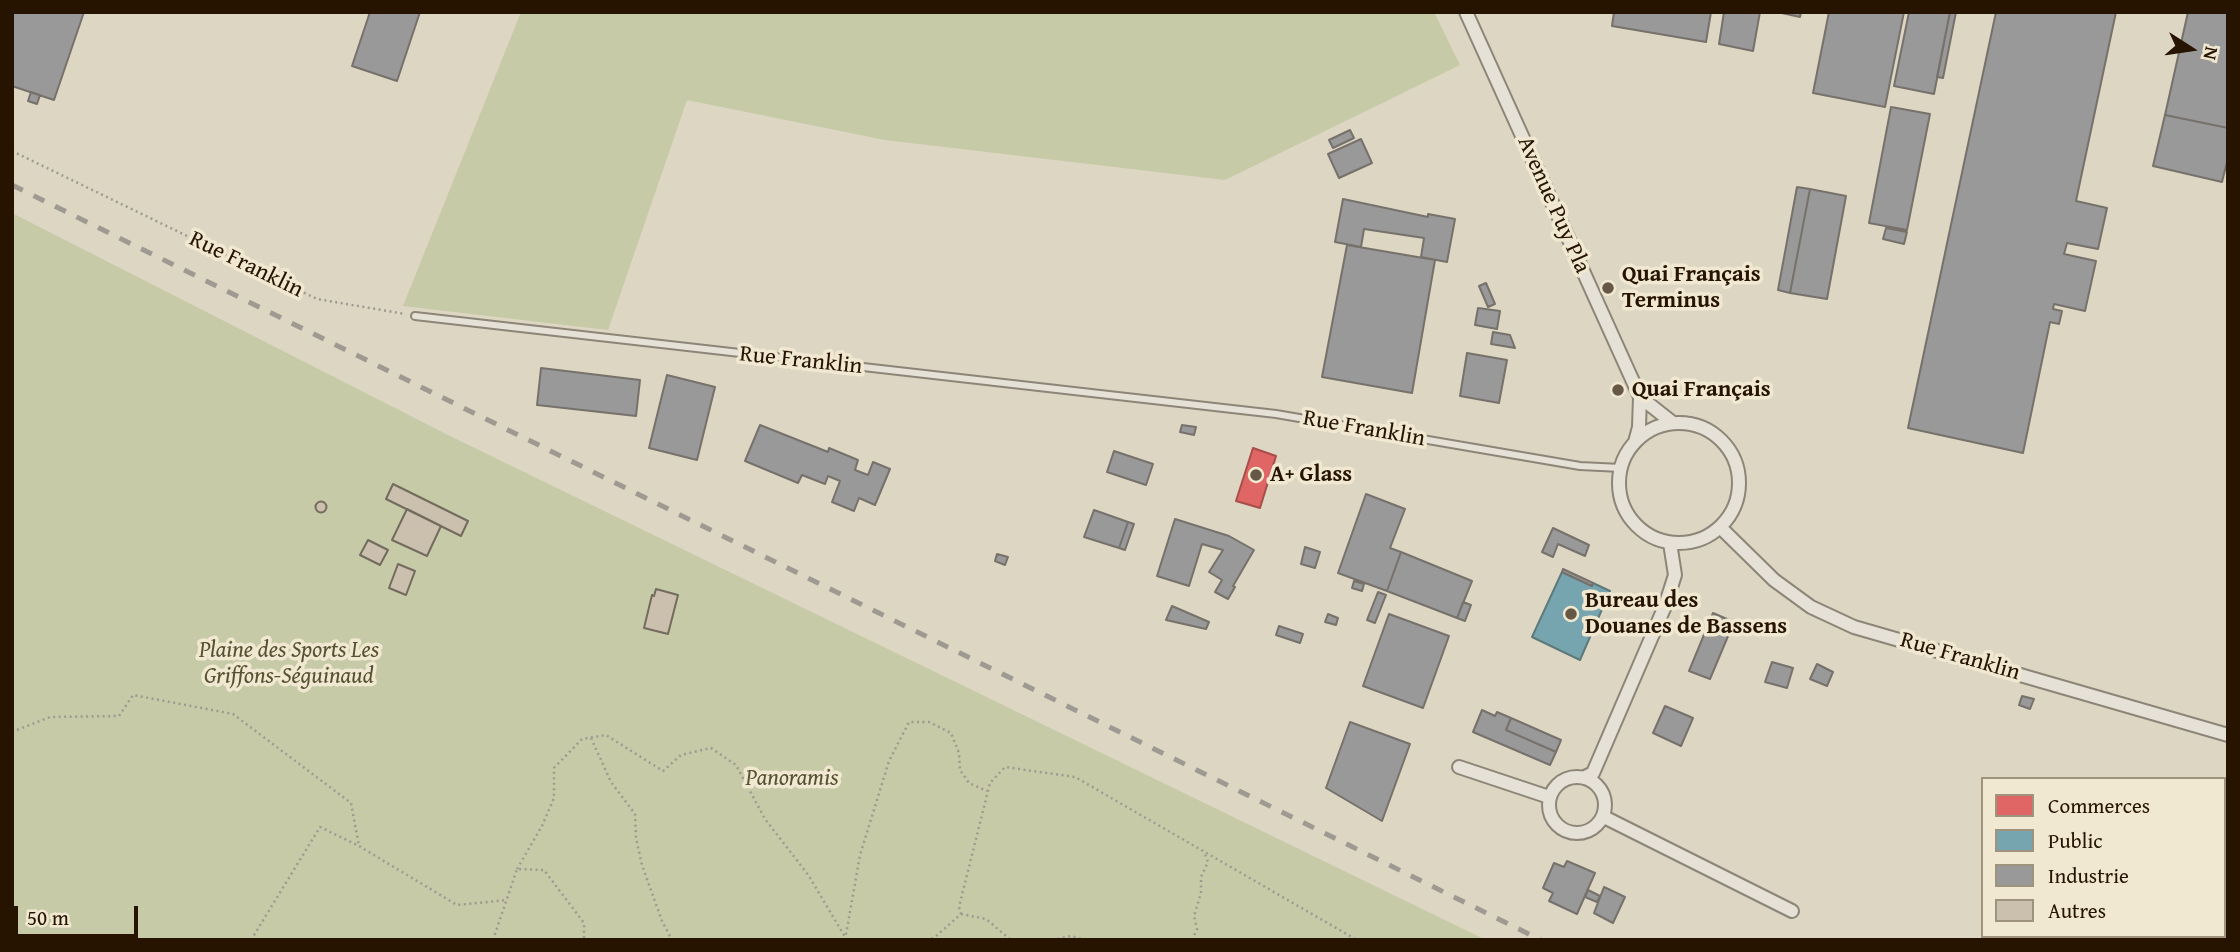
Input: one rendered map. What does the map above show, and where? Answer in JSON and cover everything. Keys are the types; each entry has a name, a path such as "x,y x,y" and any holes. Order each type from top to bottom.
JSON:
{"street":[{"name":"Avenue Puy Pla","path":"1466,12 1640,397 1639,427 1634,444"},
{"name":"Avenue Puy Pla","path":"1640,397 1673,423"},
{"path":"1673,423 1692,424 1709,431 1723,443 1734,458 1738,495 1731,512 1720,527 1705,537 1688,543 1670,542 1651,536 1635,524 1624,507 1619,488 1621,468 1634,444 1658,427 1673,423"},
{"name":"Rue Franklin","path":"1720,527 1774,580 1811,607 1854,627 2228,736"},
{"path":"1585,777 1602,789 1606,808 1604,817 1588,832 1562,830 1550,815 1549,797 1566,778 1585,777 1593,773 1665,606 1675,575 1670,542"},
{"path":"1459,766 1549,797"},
{"path":"1604,817 1792,911"}],"lane":[{"name":"Rue Franklin","path":"415,316 1276,414 1580,466 1621,468"}],"path":[{"name":"Rue Franklin","path":"12,151 317,299 415,316"},
{"path":"12,732 50,717 119,716 133,695 233,714 351,803 359,846"},
{"path":"845,938 860,856 889,761 909,722 929,722 951,733 959,753 960,770 969,783 989,792"},
{"path":"493,940 517,869 554,799 554,768 582,739 606,735 663,771 681,755 710,748 736,765 765,819 809,876 845,938"},
{"path":"591,738 611,782 635,814 636,838 642,865 662,921 672,940"},
{"path":"961,914 959,907 990,783 1006,767 1075,777 1357,940"},
{"path":"251,940 320,827 359,846 457,905 507,900"},
{"path":"1192,940 1197,929 1194,916 1199,906 1202,877 1208,862 1205,853"},
{"path":"517,869 544,870 584,923 584,940"},
{"path":"926,940 934,938 961,914"},
{"path":"961,914 986,919 1012,940"},
{"path":"1052,940 1071,936 1086,940"}],"green space":[{"path":"521,12 1434,12 1460,65 1225,180 885,140 687,100 608,330 403,306"},
{"name":"Plaine des Sports Les Griffons-Séguinaud","path":"12,213 448,435 1486,940 12,940"}],"building: Commerces":[{"path":"1253,448 1276,456 1260,508 1236,501"}],"building: Public":[{"name":"Bureau des Douanes de Bassens","path":"1562,572 1610,591 1580,660 1532,637"}],"building: Industrie":[{"path":"12,12 84,12 54,100 12,86"},
{"path":"370,12 420,12 397,81 352,66"},
{"path":"1614,12 1711,12 1706,42 1612,26"},
{"path":"1724,12 1760,12 1753,51 1719,44"},
{"path":"1777,12 1801,12 1800,17"},
{"path":"1829,12 1904,12 1885,107 1813,93"},
{"path":"1909,12 1950,12 1934,94 1894,86"},
{"path":"1950,12 1956,12 1943,78 1937,77"},
{"path":"1996,12 2116,12 2076,201 2107,208 2098,249 2067,243 2064,254 2096,261 2085,311 2054,304 2053,309 2062,311 2059,324 2050,322 2023,453 1908,428"},
{"path":"2188,12 2228,12 2228,128 2165,115"},
{"path":"31,92 40,95 37,104 28,101"},
{"path":"1891,107 1930,114 1907,230 1869,223"},
{"path":"2165,115 2228,128 2228,158 2222,182 2153,166"},
{"path":"1350,130 1354,138 1333,148 1329,140"},
{"path":"1361,139 1372,163 1339,178 1328,154"},
{"path":"1797,187 1810,189 1790,293 1778,290"},
{"path":"1810,189 1846,196 1827,299 1790,293"},
{"path":"1343,199 1428,217 1428,214 1455,219 1447,262 1421,257 1424,238 1364,229 1361,247 1335,242"},
{"path":"1886,228 1907,232 1904,244 1883,239"},
{"path":"1347,245 1435,260 1412,393 1322,377"},
{"path":"1486,283 1495,304 1488,307 1479,286"},
{"path":"1478,308 1500,311 1497,329 1475,325"},
{"path":"1493,332 1510,335 1515,348 1491,344"},
{"path":"1467,353 1507,360 1499,403 1460,396"},
{"path":"541,368 640,380 636,416 537,405"},
{"path":"667,375 715,387 697,460 649,448"},
{"path":"760,425 828,452 829,448 858,460 855,470 868,475 873,462 890,469 875,505 859,498 854,511 832,502 840,481 828,476 825,484 802,475 798,483 745,461"},
{"path":"1182,425 1196,427 1194,435 1180,432"},
{"path":"1114,451 1153,464 1146,485 1107,472"},
{"path":"1366,494 1405,509 1390,548 1401,552 1387,591 1338,573"},
{"path":"1094,510 1128,522 1119,548 1084,537"},
{"path":"1175,519 1229,536 1254,550 1228,599 1215,592 1222,580 1209,572 1223,550 1202,544 1189,586 1157,576"},
{"path":"1128,522 1134,524 1125,550 1119,548"},
{"path":"1553,528 1589,545 1585,556 1558,544 1553,557 1542,552"},
{"path":"1305,547 1320,552 1315,568 1301,564"},
{"path":"1401,552 1472,581 1457,618 1387,591"},
{"path":"997,554 1008,557 1005,565 995,561"},
{"path":"1563,569 1593,583 1592,586 1562,572"},
{"path":"1354,581 1364,584 1362,591 1352,588"},
{"path":"1378,592 1386,595 1375,623 1367,620"},
{"path":"1463,602 1471,605 1465,621 1457,618"},
{"path":"1172,606 1209,622 1206,629 1166,620"},
{"path":"1713,613 1734,622 1710,679 1689,671"},
{"path":"1328,614 1338,618 1336,625 1325,622"},
{"path":"1389,614 1449,636 1423,708 1363,686"},
{"path":"1279,626 1303,634 1300,643 1276,635"},
{"path":"1772,662 1793,668 1787,688 1765,682"},
{"path":"1817,664 1833,672 1827,686 1810,679"},
{"path":"2022,696 2034,699 2030,709 2019,705"},
{"path":"1665,706 1693,718 1681,746 1653,733"},
{"path":"1482,710 1495,716 1497,712 1511,718 1506,730 1556,752 1550,765 1473,732"},
{"path":"1511,718 1561,740 1556,752 1506,730"},
{"path":"1350,722 1410,744 1382,821 1326,788"},
{"path":"1567,861 1595,873 1577,914 1549,901 1553,893 1543,888 1554,863 1564,867"},
{"path":"1604,887 1625,897 1613,923 1594,913"},
{"path":"1588,890 1600,896 1597,902 1585,897"}],"building: Autres":[{"path":"393,484 468,521 461,536 386,499"},
{"path":"321,501 327,507 321,513 315,507"},
{"path":"407,509 441,526 427,556 392,540"},
{"path":"368,540 388,550 380,565 360,555"},
{"path":"398,564 415,571 406,595 389,588"},
{"path":"656,589 678,595 668,634 644,628"}],"railway":[{"path":"12,185 1541,940"}],"place":[{"name":"Quai Français Terminus","path":"1608,288"},
{"name":"Quai Français","path":"1618,390"},
{"name":"A+ Glass","path":"1256,475"},
{"name":"Bureau des Douanes de Bassens","path":"1571,614"}],"park label":[{"name":"Panoramis","path":"792,779"}]}
